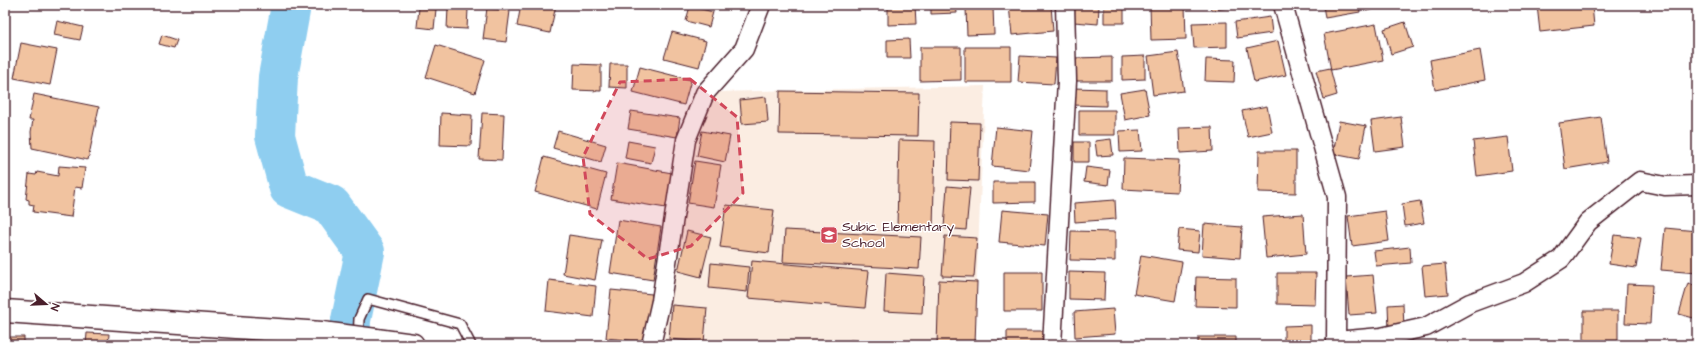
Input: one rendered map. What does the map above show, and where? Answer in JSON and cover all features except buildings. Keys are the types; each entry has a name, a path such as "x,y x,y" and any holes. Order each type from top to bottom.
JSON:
{"main road":[{"path":"5,311 322,333 366,342 413,345"}],"street":[{"path":"651,345 661,300 686,140 705,93 744,50 761,5"},
{"path":"1052,345 1067,81 1065,5"},
{"path":"1283,5 1337,197 1336,343 1381,337 1426,327 1470,303 1524,284 1560,259 1588,222 1640,181 1665,186 1697,185"}],"lane":[{"path":"366,342 359,319 368,300 460,324 471,345"}],"highlighted area":[{"path":"690,79 737,117 743,193 691,246 648,259 590,214 583,157 620,82"}],"shaded area":[{"name":"Subic Elementary School","path":"985,86 974,345 663,345 697,124 717,92"}],"waterway":[{"path":"289,5 290,11 278,77 275,136 289,188 331,205 365,252 351,320 350,345"}],"place":[{"name":"Subic Elementary School","path":"829,235"}]}
